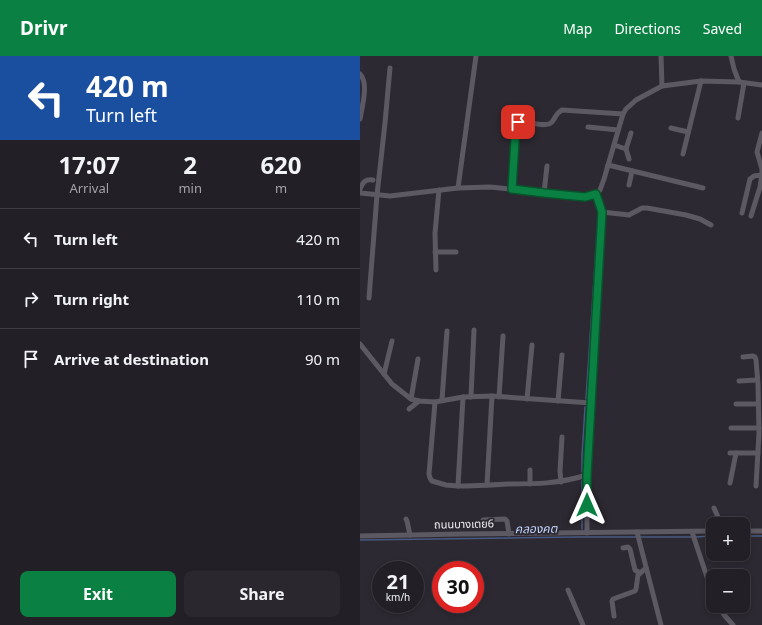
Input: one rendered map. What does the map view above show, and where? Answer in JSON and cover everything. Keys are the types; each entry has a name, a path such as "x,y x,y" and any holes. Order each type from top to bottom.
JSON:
{"street":[{"path":"458,188 476,56"},
{"path":"661,56 662,86"},
{"path":"731,56 734,69 741,83 738,118"},
{"path":"369,298 377,195 390,68"},
{"path":"360,74 363,77 365,84 360,119"},
{"path":"683,154 701,81"},
{"path":"360,193 390,196 458,188 490,187 585,197 596,194 600,190 623,114 626,109 636,100 662,86 701,81 762,85"},
{"path":"512,189 516,124 518,122 521,121 544,125 549,124 558,112 562,110 623,114"},
{"path":"588,127 618,130"},
{"path":"671,128 688,132"},
{"path":"629,159 626,149 631,132"},
{"path":"751,216 762,175 762,169 757,152 762,132"},
{"path":"614,145 626,149"},
{"path":"608,165 703,188"},
{"path":"544,193 547,166"},
{"path":"629,185 632,171"},
{"path":"742,213 750,179 754,176 762,175"},
{"path":"360,189 364,181 368,179 373,180"},
{"path":"436,270 435,234 439,190"},
{"path":"587,533 587,475 602,212 596,194"},
{"path":"602,212 629,216 642,208 657,209 700,219 711,225"},
{"path":"435,252 456,252"},
{"path":"471,397 474,330"},
{"path":"442,400 447,331"},
{"path":"499,397 503,336"},
{"path":"384,374 392,341"},
{"path":"360,344 392,384 411,399 435,402 463,397 492,396 591,404"},
{"path":"527,399 532,345"},
{"path":"558,401 562,355"},
{"path":"743,357 755,357 759,383 758,404 760,455 756,486"},
{"path":"411,399 418,359"},
{"path":"739,381 759,383"},
{"path":"486,485 492,396"},
{"path":"458,486 463,397"},
{"path":"409,409 419,401"},
{"path":"435,402 430,478 432,481 446,485 458,486 548,484 587,475"},
{"path":"736,404 758,404"},
{"path":"731,428 760,426"},
{"path":"561,482 560,471 562,437"},
{"path":"730,483 733,453 760,455"},
{"path":"530,470 530,484"},
{"path":"714,508 718,517"},
{"path":"406,519 410,535"},
{"path":"483,520 505,519 507,521 509,534"},
{"path":"750,531 762,531"},
{"name":"ถนนบางเตย6","path":"360,536 706,532"},
{"path":"637,533 661,625"},
{"path":"693,533 706,574"},
{"path":"623,548 628,547 630,549 635,570 640,573"},
{"path":"614,616 612,601 635,591 638,575 646,568"},
{"path":"568,590 583,625"},
{"path":"723,613 733,625"}],"waterway":[{"path":"586,399 598,206"},
{"path":"582,472 585,407"},
{"path":"582,481 582,529"},
{"name":"คลองคต","path":"695,537 706,536"},
{"name":"คลองคต","path":"750,536 762,536"},
{"name":"คลองคต","path":"360,540 691,537"}],"route":[{"path":"518,122 516,124 512,189 585,197 596,194 602,212 587,475 587,505"}]}
